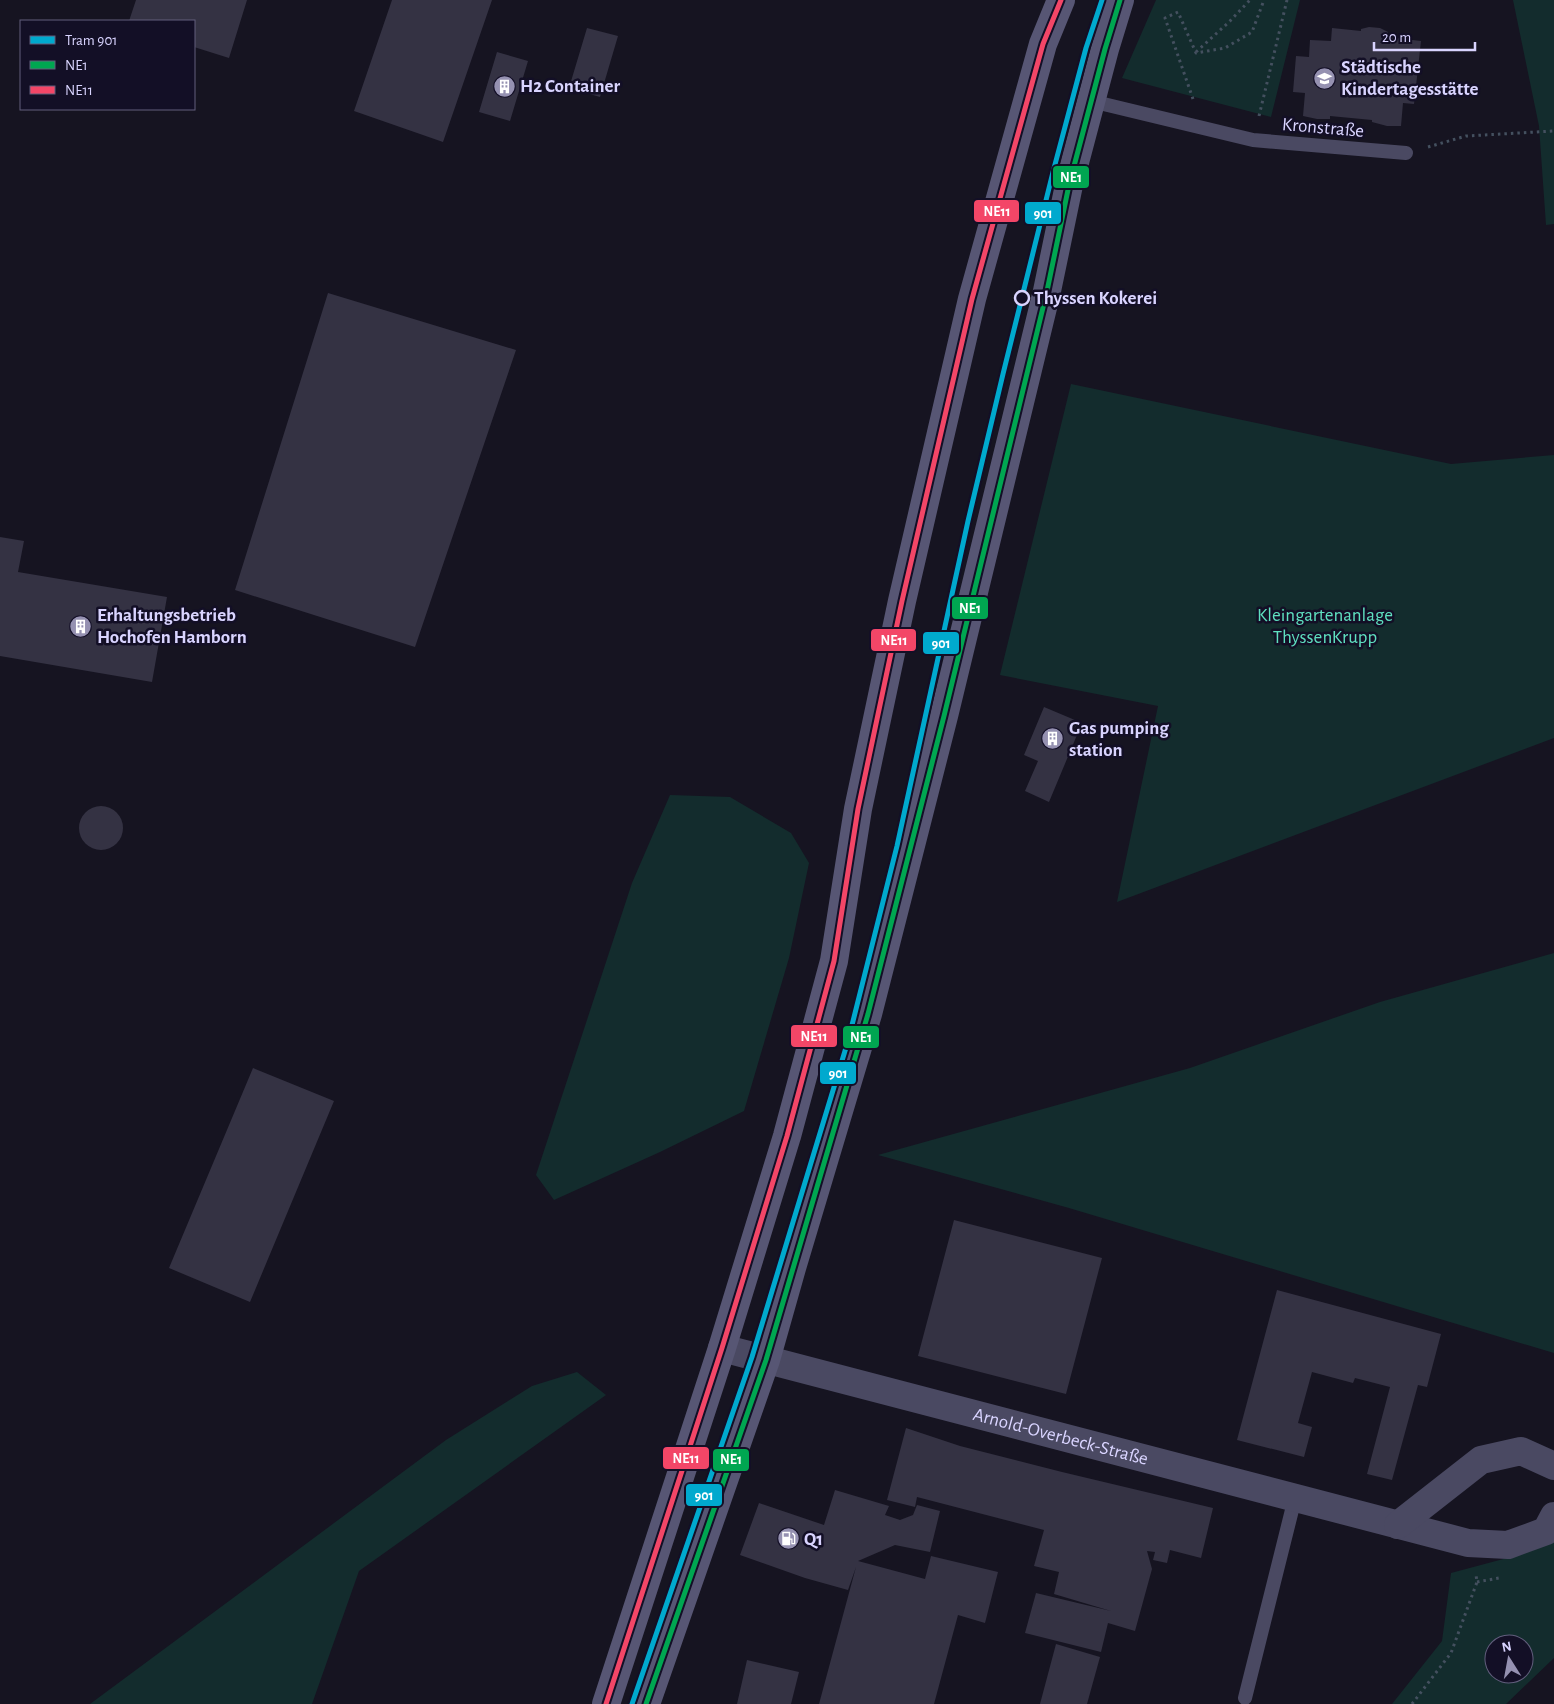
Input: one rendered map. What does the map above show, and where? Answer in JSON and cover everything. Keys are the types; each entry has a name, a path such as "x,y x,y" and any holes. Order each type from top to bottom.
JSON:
{"main road":[{"path":"606,1704 722,1348 787,1136 834,961 858,809 902,601 972,299 1043,44 1061,0"},
{"path":"646,1704 766,1360 868,1014 944,716 1047,291 1069,186 1120,0"}],"street":[{"name":"Arnold-Overbeck-Straße","path":"722,1348 1468,1543 1508,1545 1546,1531 1554,1516"},
{"path":"1398,1525 1481,1460 1521,1451 1554,1466"}],"lane":[{"name":"Kronstraße","path":"1091,101 1253,140 1406,153"},
{"path":"1245,1698 1295,1498"}],"path":[{"path":"1196,53 1230,22 1250,0"},
{"path":"1196,53 1224,48 1252,32 1264,0"},
{"path":"1253,140 1287,0"},
{"path":"1182,69 1165,18 1178,12 1196,53"},
{"path":"1406,153 1466,136 1554,130"},
{"path":"1412,1704 1451,1653 1477,1582 1468,1543"}],"green space":[{"path":"1156,0 1300,0 1271,117 1122,78"},
{"path":"1513,0 1554,0 1554,224 1546,225 1539,126"},
{"name":"Kleingartenanlage ThyssenKrupp","path":"1071,384 1451,464 1554,455 1554,738 1117,902 1158,706 1000,675"},
{"path":"670,795 730,797 791,833 809,863 789,958 744,1111 554,1200 536,1175 632,883"},
{"path":"1554,953 1554,1353 1069,1208 878,1155 1190,1068 1380,1002"},
{"path":"577,1372 606,1395 359,1571 312,1704 90,1704 446,1440 532,1386"},
{"path":"1554,1538 1554,1658 1534,1677 1534,1634 1484,1634 1484,1684 1527,1684 1506,1704 1392,1704 1442,1641 1451,1573 1522,1554"}],"building":[{"path":"136,0 247,0 229,58 195,47 195,20 129,20"},
{"path":"392,0 492,0 443,142 354,111"},
{"path":"1369,27 1380,28 1388,32 1387,37 1421,41 1414,104 1403,103 1401,126 1387,126 1372,122 1372,120 1330,116 1330,119 1317,119 1303,116 1305,93 1293,92 1296,56 1309,57 1310,40 1331,41 1332,28 1361,31 1361,29"},
{"path":"587,28 618,36 600,97 569,88"},
{"name":"H2 Container","path":"497,52 528,61 510,121 479,112"},
{"path":"328,293 516,350 415,647 235,590"},
{"name":"Erhaltungsbetrieb Hochofen Hamborn","path":"0,537 24,541 18,572 167,597 152,682 0,656"},
{"name":"Gas pumping station","path":"1044,707 1082,723 1049,802 1025,791 1038,761 1024,755"},
{"path":"105,806 117,812 122,819 122,837 117,844 110,849 97,850 85,844 80,837 79,824 85,812 92,807"},
{"path":"253,1068 334,1101 250,1302 169,1268"},
{"path":"954,1220 1102,1258 1066,1394 918,1356"},
{"path":"1277,1290 1441,1334 1427,1387 1418,1385 1392,1480 1367,1474 1390,1387 1355,1378 1353,1383 1312,1372 1298,1423 1312,1427 1304,1457 1237,1440"},
{"path":"906,1428 960,1446 1213,1508 1201,1558 1170,1550 1167,1563 1153,1560 1155,1552 1147,1551 1152,1569 1135,1631 1108,1623 1101,1652 1025,1633 1036,1593 1111,1611 1054,1594 1059,1572 1034,1566 1044,1530 917,1497 915,1507 887,1500"},
{"path":"835,1490 889,1506 885,1515 900,1520 913,1515 917,1505 940,1511 930,1552 895,1545 858,1561 925,1579 931,1556 998,1572 985,1623 958,1615 934,1704 819,1704 856,1567 848,1590 805,1578 740,1555 759,1503 824,1525"},
{"path":"1056,1644 1100,1657 1087,1704 1040,1704"},
{"path":"747,1660 799,1672 791,1704 737,1704"}],"tram line":[{"name":"901","path":"632,1704 752,1357 848,1041 897,846 968,521 1003,374 1053,172 1086,48 1102,0"}],"transit line":[{"name":"NE11","path":"606,1704 722,1348 787,1136 834,961 858,809 902,601 972,299 1043,44 1061,0"},
{"name":"NE1","path":"646,1704 766,1360 868,1014 944,716 1047,291 1069,185 1120,0"}],"place":[{"name":"Städtische Kindertagesstätte","path":"1325,78"},
{"name":"H2 Container","path":"504,86"},
{"name":"Thyssen Kokerei","path":"1022,298"},
{"name":"Erhaltungsbetrieb Hochofen Hamborn","path":"81,626"},
{"name":"Gas pumping station","path":"1053,739"},
{"name":"Q1","path":"788,1539"}]}
